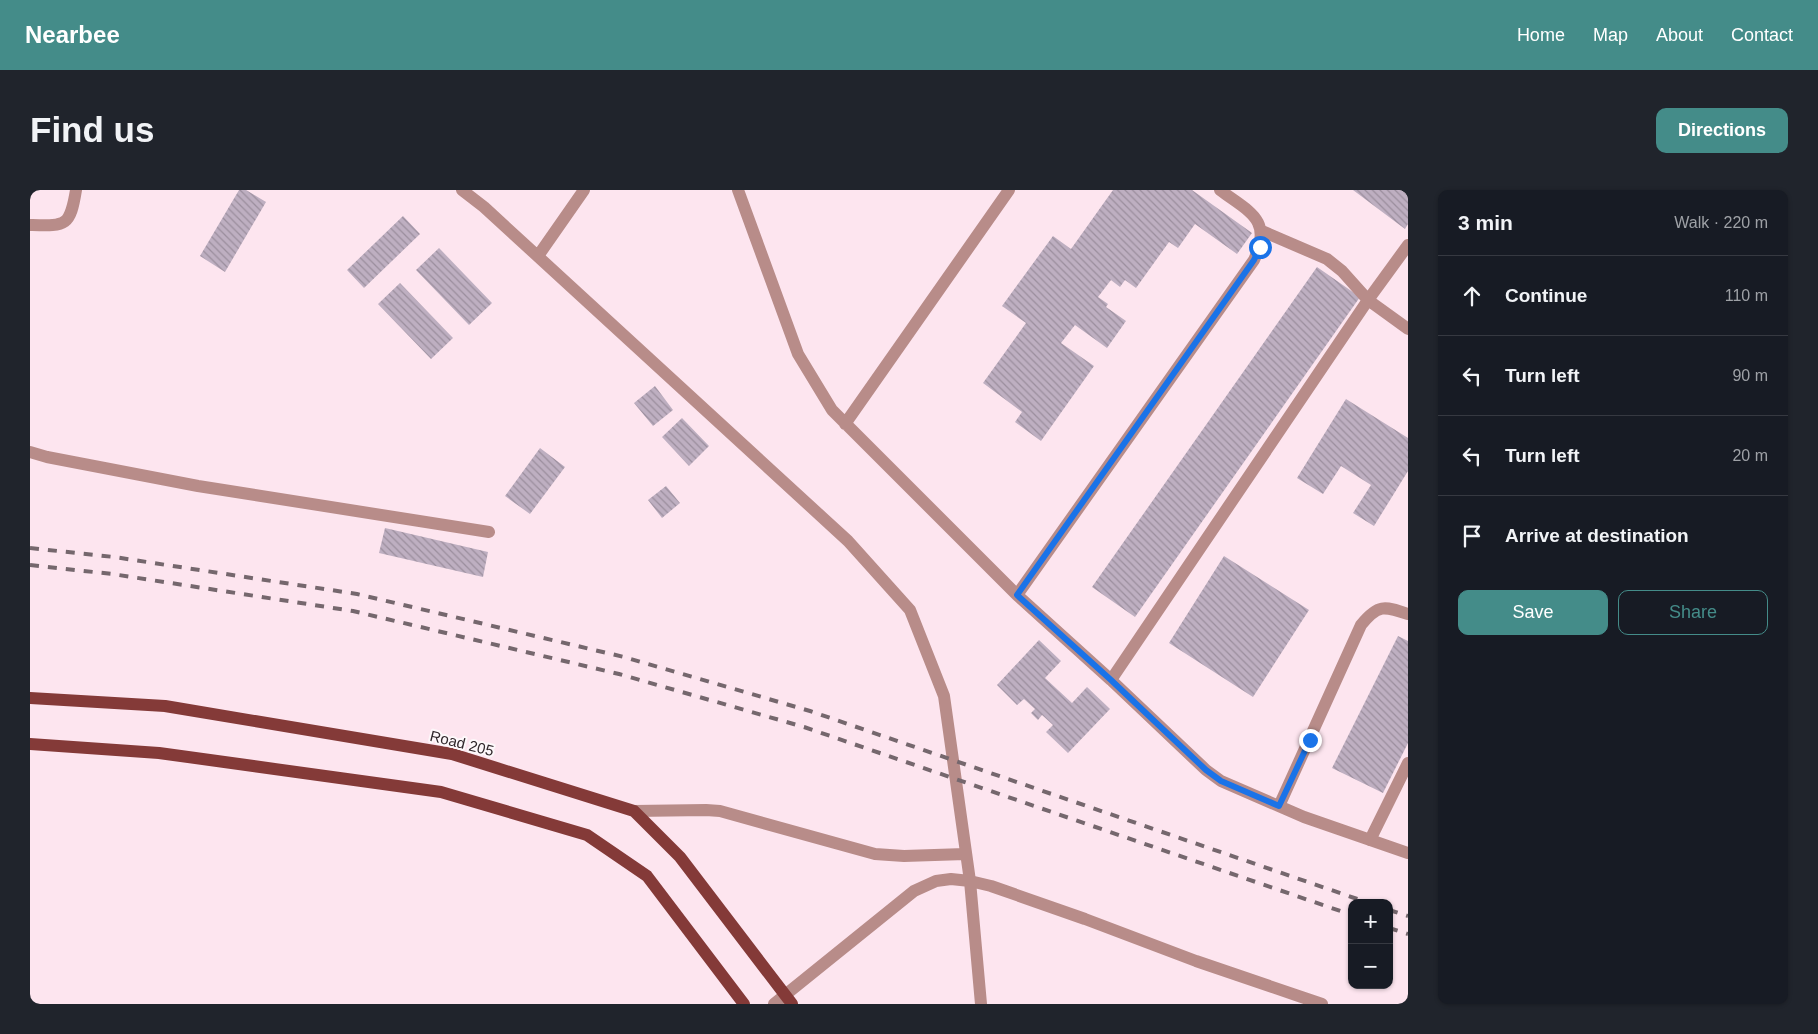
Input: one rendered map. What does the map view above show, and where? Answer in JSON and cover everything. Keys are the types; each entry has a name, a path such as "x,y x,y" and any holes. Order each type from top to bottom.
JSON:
{"main road":[{"name":"Road 205","path":"30,698 165,706 452,754 634,811 680,857 788,1000"},
{"path":"30,744 159,753 441,792 586,835 647,876 744,1004"}],"street":[{"path":"30,225 63,224 71,215 76,190"},
{"path":"462,190 484,207 538,256 848,542 910,610 944,696 970,881 980,1004"},
{"path":"538,256 584,190"},
{"path":"738,190 798,354 832,410 1017,595 1206,770 1221,781 1304,817 1408,853"},
{"path":"845,424 1009,190"},
{"path":"1017,595 1254,260 1260,247 1262,231 1258,221 1220,190"},
{"path":"1262,231 1327,259 1342,271 1368,300 1408,329"},
{"path":"1111,680 1368,300 1408,245"},
{"path":"30,452 47,457 198,486 489,532"},
{"path":"1279,806 1361,625 1376,609 1387,607 1408,614"},
{"path":"1370,840 1408,763"},
{"path":"634,811 706,810 736,814 875,854 889,856 965,854"},
{"path":"774,1004 788,1000 914,891 936,881 951,880 970,881 991,886 1196,961 1322,1004"}],"building":[{"path":"239,190 246,190 266,202 225,272 200,256"},
{"path":"1113,190 1192,190 1252,233 1237,254 1195,224 1178,248 1169,242 1136,288 1125,280 1120,287 1111,280 1098,297 1108,304 1106,307 1126,321 1107,348 1075,325 1061,343 1094,366 1041,441 1015,422 1022,412 983,383 1026,323 1002,306 1053,236 1071,249"},
{"path":"1353,190 1408,190 1408,224 1405,229"},
{"path":"403,216 420,234 364,288 347,270"},
{"path":"439,248 492,303 469,325 416,270"},
{"path":"1317,267 1360,297 1135,617 1092,587"},
{"path":"400,283 453,338 431,359 378,304"},
{"path":"655,386 673,410 653,426 634,403"},
{"path":"1346,399 1408,438 1408,471 1374,526 1353,513 1371,485 1341,466 1323,494 1297,478"},
{"path":"682,418 709,446 689,466 662,437"},
{"path":"540,448 565,467 530,514 505,496"},
{"path":"666,486 680,503 662,518 648,500"},
{"path":"385,528 488,552 483,577 379,553"},
{"path":"1224,556 1309,610 1253,697 1169,643"},
{"path":"1398,636 1408,641 1408,743 1383,793 1332,768"},
{"path":"1039,640 1061,661 1045,678 1072,703 1087,687 1110,709 1068,753 1046,732 1053,725 1042,715 1038,720 1031,713 1035,709 1024,699 1017,705 997,685"}],"railway":[{"path":"30,548 114,557 357,594 624,657 810,711 1357,899"},
{"path":"30,565 112,574 353,611 619,674 804,727 1348,914"},
{"path":"1393,911 1408,916"},
{"path":"1393,929 1408,934"}],"route":[{"path":"1260,247 1254,260 1017,595 1206,770 1221,781 1279,806 1310,740"}]}
